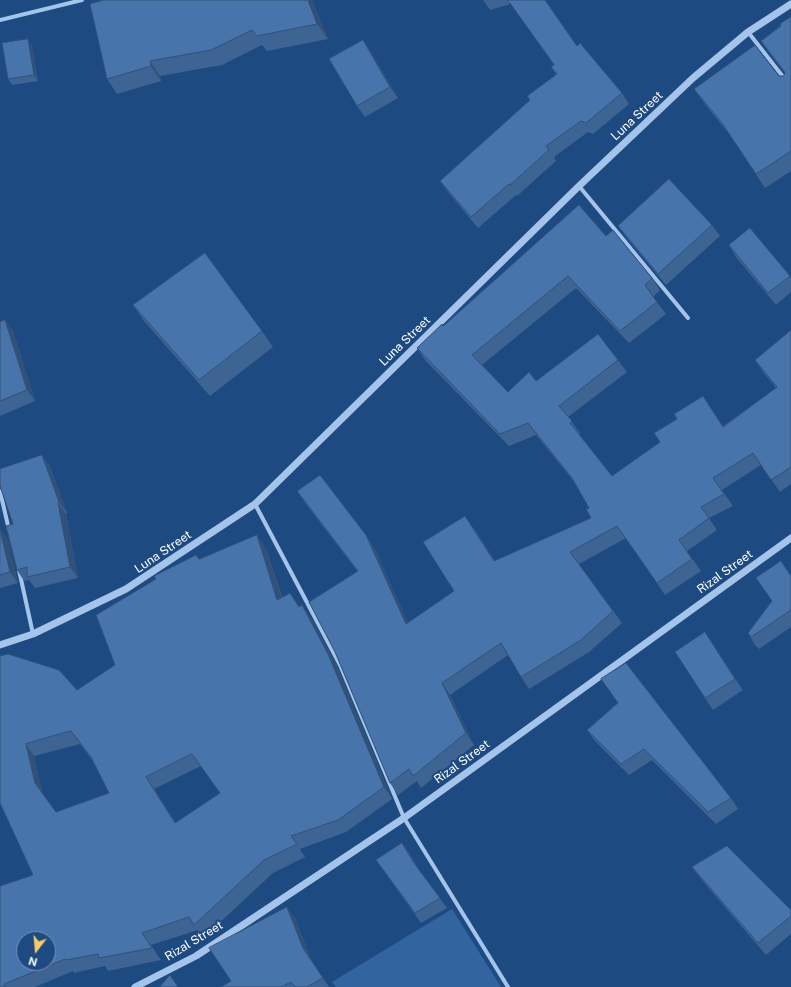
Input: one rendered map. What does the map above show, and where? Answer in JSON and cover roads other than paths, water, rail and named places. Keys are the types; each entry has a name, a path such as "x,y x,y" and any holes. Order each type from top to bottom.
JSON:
{"street":[{"path":"0,20 82,0"},
{"name":"Luna Street","path":"0,645 34,634 126,589 255,504 579,186 693,78 748,32 791,4"},
{"path":"748,32 791,88"},
{"path":"579,186 688,318"},
{"path":"0,491 10,535"},
{"path":"255,504 340,665 404,818 508,987"},
{"name":"Rizal Street","path":"135,987 196,956 404,818 791,538"},
{"path":"18,565 34,634"}]}
